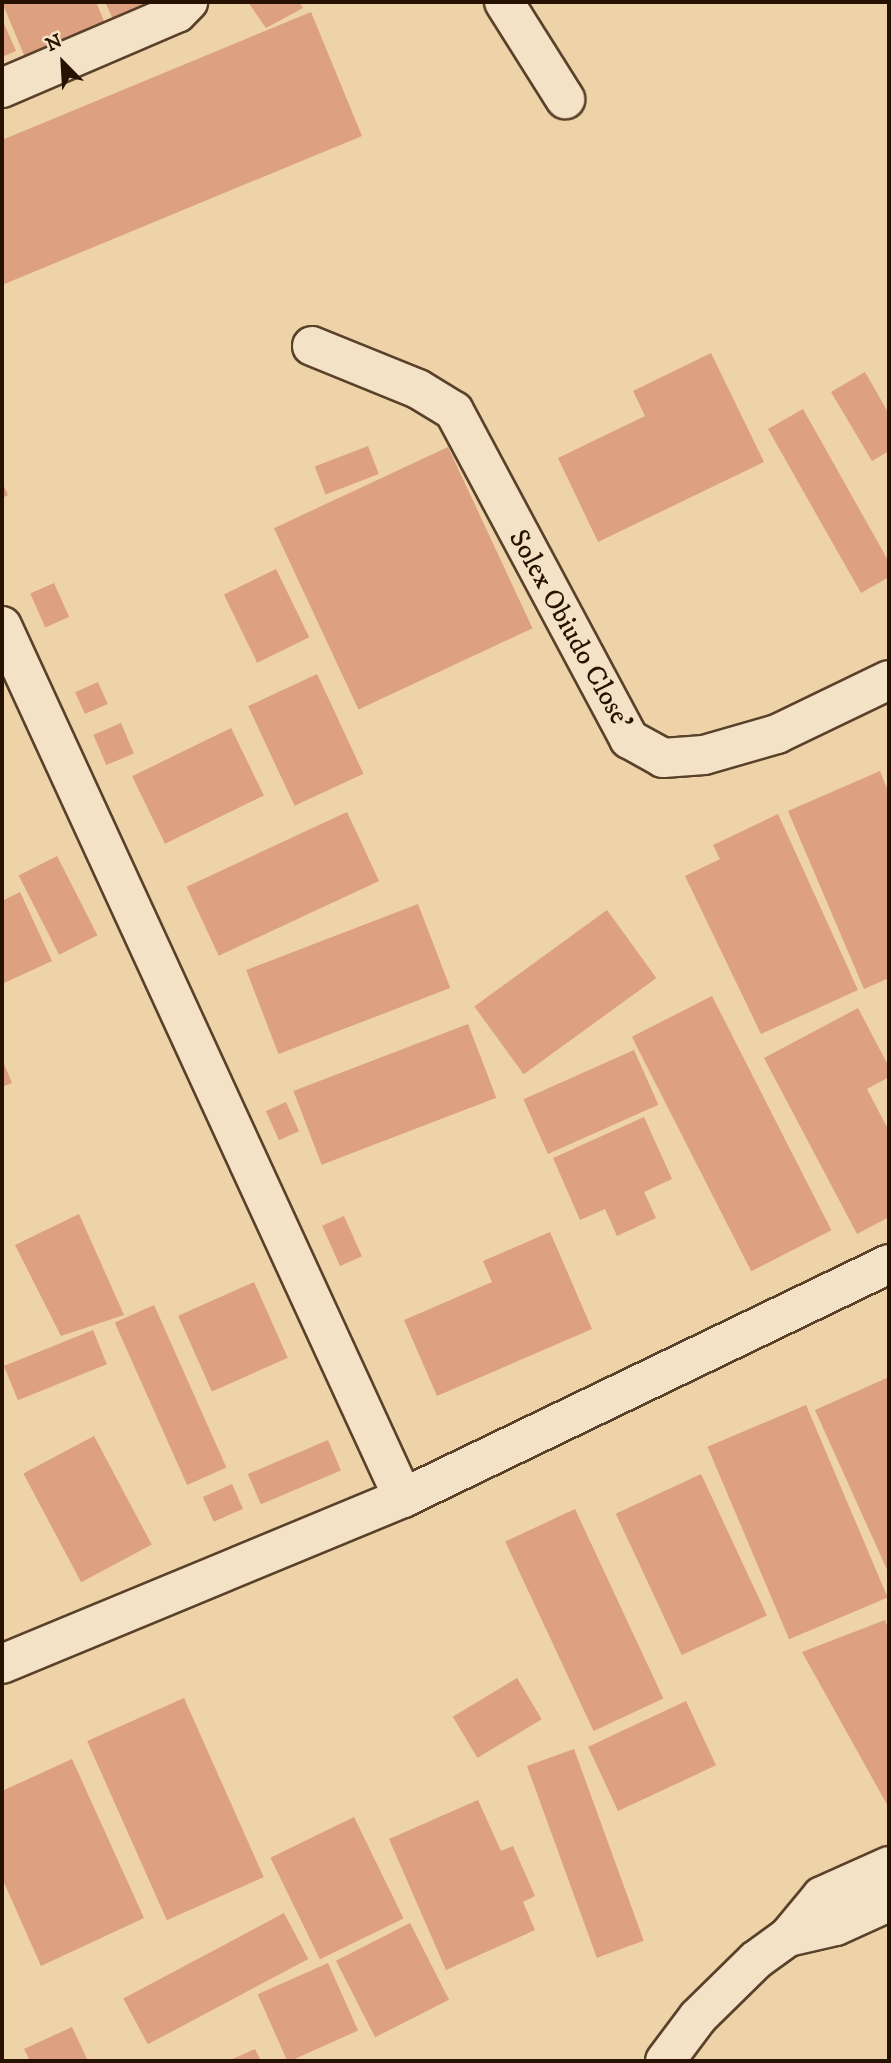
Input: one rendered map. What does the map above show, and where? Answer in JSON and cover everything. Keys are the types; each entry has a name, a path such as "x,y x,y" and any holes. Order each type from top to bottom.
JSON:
{"street":[{"path":"2,88 177,13 188,2"},
{"path":"504,2 565,99"},
{"name":"Solex Obiudo Close'","path":"312,346 418,389 454,411 629,739 663,758 704,755 777,734 889,680"},
{"path":"2,626 403,1498"},
{"path":"2,1664 403,1498 889,1264"},
{"path":"665,2061 698,2017 756,1961 788,1937 822,1896 889,1866"},
{"path":"788,1937 836,1926 889,1902"}],"building":[{"path":"2,2 96,2 107,28 27,62"},
{"path":"105,2 152,2 113,19"},
{"path":"248,2 299,2 303,8 266,28"},
{"path":"311,12 362,136 2,285 2,140"},
{"path":"2,19 16,51 2,57"},
{"path":"711,353 764,462 598,542 558,458 645,416 633,391"},
{"path":"865,372 889,414 889,451 872,461 831,392"},
{"path":"803,409 889,562 889,577 861,593 768,429"},
{"path":"368,446 379,474 326,494 315,466"},
{"path":"448,447 533,628 359,709 274,528"},
{"path":"2,482 8,495 2,498"},
{"path":"276,569 309,637 257,663 224,594"},
{"path":"54,583 69,617 45,627 30,594"},
{"path":"317,674 363,774 295,806 248,706"},
{"path":"98,682 108,704 85,714 75,692"},
{"path":"121,723 134,753 106,765 93,735"},
{"path":"231,728 264,795 165,844 132,776"},
{"path":"880,771 889,794 889,978 864,989 788,811"},
{"path":"347,812 379,881 219,956 187,887"},
{"path":"778,814 858,990 761,1034 685,876 720,859 713,845"},
{"path":"57,856 97,935 59,955 19,876"},
{"path":"20,892 52,961 2,984 2,901"},
{"path":"418,904 450,988 278,1054 246,970"},
{"path":"607,910 656,978 524,1074 474,1006"},
{"path":"712,996 831,1230 751,1271 632,1037"},
{"path":"858,1008 889,1067 889,1077 867,1089 889,1131 889,1217 857,1234 764,1058"},
{"path":"468,1024 496,1098 322,1165 293,1091"},
{"path":"634,1050 658,1105 548,1154 523,1099"},
{"path":"2,1059 12,1083 2,1087"},
{"path":"286,1102 299,1131 279,1140 266,1111"},
{"path":"644,1117 672,1179 644,1192 656,1218 617,1236 605,1209 580,1220 553,1158"},
{"path":"79,1214 124,1315 61,1336 15,1245"},
{"path":"344,1216 362,1256 340,1266 322,1226"},
{"path":"550,1232 592,1329 437,1396 404,1320 492,1282 483,1261"},
{"path":"254,1282 288,1358 212,1392 178,1316"},
{"path":"154,1305 226,1468 187,1485 115,1322"},
{"path":"93,1330 107,1364 18,1400 4,1366"},
{"path":"889,1377 889,1574 815,1410"},
{"path":"806,1405 888,1597 789,1639 708,1447"},
{"path":"94,1436 152,1545 81,1582 23,1474"},
{"path":"328,1440 341,1470 261,1504 248,1474"},
{"path":"701,1474 767,1615 682,1655 616,1514"},
{"path":"232,1484 243,1509 214,1522 203,1497"},
{"path":"575,1509 663,1698 594,1731 505,1542"},
{"path":"885,1620 889,1632 889,1808 802,1652"},
{"path":"517,1678 542,1719 477,1758 453,1717"},
{"path":"184,1698 264,1877 167,1920 87,1741"},
{"path":"686,1701 716,1765 618,1811 588,1747"},
{"path":"574,1749 644,1941 597,1958 527,1766"},
{"path":"72,1759 144,1918 41,1966 2,1878 2,1791"},
{"path":"478,1800 501,1851 513,1846 535,1896 523,1902 535,1930 446,1970 389,1839"},
{"path":"354,1817 404,1919 320,1959 270,1858"},
{"path":"284,1913 308,1959 148,2044 123,1998"},
{"path":"410,1923 449,2000 375,2037 336,1961"},
{"path":"328,1963 358,2031 287,2061 258,1994"},
{"path":"72,2027 88,2061 30,2061 24,2049"},
{"path":"255,2049 261,2061 228,2061"}]}
